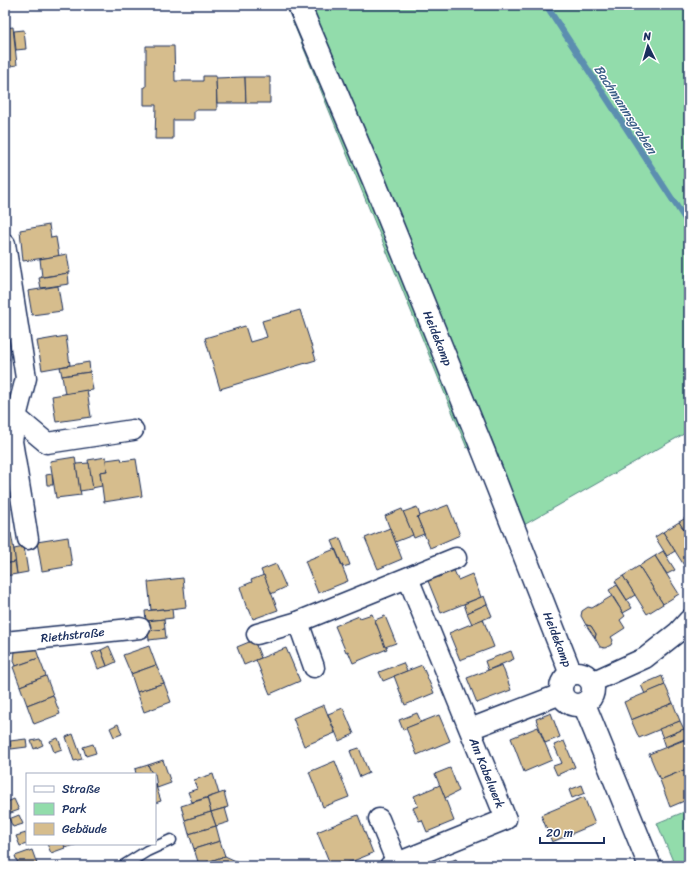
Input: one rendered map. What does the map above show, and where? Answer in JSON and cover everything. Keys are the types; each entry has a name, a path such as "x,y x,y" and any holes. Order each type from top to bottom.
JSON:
{"street":[{"name":"Heidekamp","path":"300,5 374,181 488,462 571,674"},
{"path":"5,244 26,378 10,414 12,441 28,539"},
{"path":"10,414 47,443 133,430"},
{"path":"257,634 298,622 456,558"},
{"name":"Am Kabelwerk","path":"379,819 394,864 506,819 408,578"},
{"path":"561,694 567,702 572,705 584,704 591,698 593,693 592,682 645,658 678,632 689,620"},
{"path":"298,622 314,667"},
{"name":"Riethstraße","path":"5,642 140,628"},
{"name":"Heidekamp","path":"561,694 562,684 565,678 571,674 579,673 585,675 592,682"},
{"name":"Am Kabelwerk","path":"470,729 561,694"},
{"path":"584,704 650,866"}],"lane":[{"path":"123,866 147,851 172,840"}],"green space":[{"path":"286,5 689,5 689,431 524,525 491,437 467,448"},
{"path":"689,810 689,861 675,866 657,823"}],"building":[{"path":"13,27 17,65 5,67 5,28"},
{"path":"24,30 26,49 16,50 14,31"},
{"path":"146,46 174,46 175,81 203,81 203,76 216,76 217,110 194,110 194,120 173,120 173,139 155,139 156,105 144,105 144,87 146,87"},
{"path":"245,77 246,103 217,103 216,78"},
{"path":"245,77 270,77 270,103 246,103"},
{"path":"49,225 51,238 56,237 59,256 23,261 20,230"},
{"path":"67,254 70,273 42,277 40,259"},
{"path":"68,273 69,284 41,288 39,278"},
{"path":"58,286 62,311 32,315 28,291"},
{"path":"300,310 316,360 220,389 205,338 245,326 250,342 267,337 262,321"},
{"path":"5,333 9,360 5,361"},
{"path":"66,336 70,365 42,370 37,341"},
{"path":"89,362 90,372 62,376 60,367"},
{"path":"90,372 93,390 65,394 62,376"},
{"path":"87,390 91,417 56,422 52,396"},
{"path":"75,457 81,495 56,498 50,461"},
{"path":"106,457 107,471 100,472 102,486 92,488 88,460"},
{"path":"121,458 122,461 136,459 142,496 104,502 100,472 107,471 106,460"},
{"path":"89,463 93,489 80,491 76,464"},
{"path":"52,474 53,485 47,485 46,475"},
{"path":"6,489 10,514 5,515 5,490"},
{"path":"448,505 460,535 430,548 417,517"},
{"path":"417,507 420,516 417,517 424,534 414,538 403,512"},
{"path":"402,509 413,535 395,542 385,516"},
{"path":"689,516 689,538 679,522"},
{"path":"679,522 689,538 689,568 687,570 663,532"},
{"path":"390,528 402,559 378,569 365,538"},
{"path":"663,532 675,551 667,556 655,537"},
{"path":"11,533 16,562 5,564 5,534"},
{"path":"68,537 72,566 42,571 37,542"},
{"path":"340,538 350,565 343,567 332,541"},
{"path":"24,547 28,572 17,574 14,549"},
{"path":"335,549 348,581 318,593 305,561"},
{"path":"663,551 675,570 667,574 655,556"},
{"path":"655,556 679,594 663,604 639,566"},
{"path":"15,562 17,574 5,576 5,564"},
{"path":"276,564 286,587 271,594 261,570"},
{"path":"639,566 663,604 647,614 623,576"},
{"path":"454,570 458,580 472,574 481,597 441,613 428,581"},
{"path":"264,575 278,610 253,619 249,609 247,609 240,587 252,582 251,580"},
{"path":"623,576 635,595 627,600 615,581"},
{"path":"183,578 186,607 151,610 148,582"},
{"path":"617,585 632,608 623,613 609,590"},
{"path":"484,596 487,604 467,613 464,604"},
{"path":"612,596 625,616 620,620 625,628 611,637 613,640 611,645 605,648 600,647 595,638 596,634 591,626 586,625 581,616 582,611 588,607 592,608"},
{"path":"487,604 492,616 472,624 467,613"},
{"path":"172,609 173,618 146,621 145,611"},
{"path":"372,614 387,649 353,663 348,651 346,652 335,626 359,616 360,618"},
{"path":"385,616 396,643 385,647 375,620"},
{"path":"164,619 165,629 148,631 147,621"},
{"path":"483,619 494,647 460,660 449,633"},
{"path":"586,625 591,626 596,634 595,638"},
{"path":"165,629 166,638 149,640 148,631"},
{"path":"254,640 261,658 244,665 237,647"},
{"path":"109,646 116,662 107,666 101,650"},
{"path":"149,646 156,665 131,674 123,655"},
{"path":"286,648 300,681 270,694 256,660"},
{"path":"36,649 39,658 16,666 14,661 15,651"},
{"path":"101,650 107,666 98,669 92,653"},
{"path":"511,651 514,659 488,670 485,661"},
{"path":"39,658 46,676 20,686 13,667"},
{"path":"403,663 407,671 383,681 379,672"},
{"path":"156,665 164,683 137,692 131,674"},
{"path":"422,665 434,693 405,705 394,676"},
{"path":"502,665 511,690 477,703 467,678"},
{"path":"46,676 53,695 27,705 20,686"},
{"path":"662,676 665,685 645,694 641,685"},
{"path":"164,683 171,702 144,712 137,692"},
{"path":"665,685 673,703 631,720 624,702"},
{"path":"53,695 60,714 34,724 27,705"},
{"path":"673,703 680,721 639,738 631,720"},
{"path":"324,705 335,733 304,746 293,718"},
{"path":"343,708 354,734 339,741 328,714"},
{"path":"417,713 421,722 403,730 399,720"},
{"path":"551,713 560,737 545,743 536,719"},
{"path":"439,715 450,741 417,755 406,728"},
{"path":"680,721 684,729 663,738 659,729"},
{"path":"118,724 122,734 114,737 110,728"},
{"path":"538,727 552,760 524,772 511,738"},
{"path":"684,729 687,738 665,747 662,738"},
{"path":"73,734 82,759 74,761 66,737"},
{"path":"58,738 62,749 54,752 50,741"},
{"path":"26,739 27,747 11,749 10,741"},
{"path":"40,739 43,745 34,749 31,741"},
{"path":"684,740 689,751 689,768 660,780 649,754"},
{"path":"564,741 575,767 557,775 553,766 562,763 554,745"},
{"path":"93,744 96,753 86,756 83,747"},
{"path":"359,748 369,773 360,777 350,751"},
{"path":"163,760 171,783 157,788 156,773 152,773 148,765"},
{"path":"335,761 349,797 323,807 309,772"},
{"path":"148,765 152,773 136,773 135,769"},
{"path":"450,768 459,791 445,798 435,774"},
{"path":"689,768 689,799 670,807 660,780"},
{"path":"213,774 219,794 192,802 188,792 197,789 194,780"},
{"path":"440,785 454,821 427,832 422,820 419,821 413,808 418,806 414,796"},
{"path":"582,785 585,793 572,798 569,790"},
{"path":"156,786 161,801 156,803"},
{"path":"224,792 228,807 211,812 207,798"},
{"path":"584,797 595,824 552,842 541,815"},
{"path":"207,798 211,812 185,820 181,806"},
{"path":"14,799 19,810 5,815 5,803"},
{"path":"225,808 229,822 216,826 211,812"},
{"path":"211,812 216,826 189,834 185,820"},
{"path":"19,815 23,824 13,827 9,819"},
{"path":"358,815 373,853 341,866 331,866 317,832"},
{"path":"216,826 220,841 194,849 189,834"},
{"path":"26,833 26,844 20,846 16,836"},
{"path":"220,841 225,856 199,865 194,849"},
{"path":"47,845 64,845 65,848 51,853"},
{"path":"64,845 75,845 65,848"},
{"path":"32,850 37,864 19,866 15,856"},
{"path":"225,856 238,862 236,866 199,865"},
{"path":"456,859 459,866 439,866"},
{"path":"350,862 351,866 341,866"},
{"path":"617,863 618,866 608,866"}],"waterway":[{"name":"Bachmannsgraben","path":"546,5 689,225"}]}
